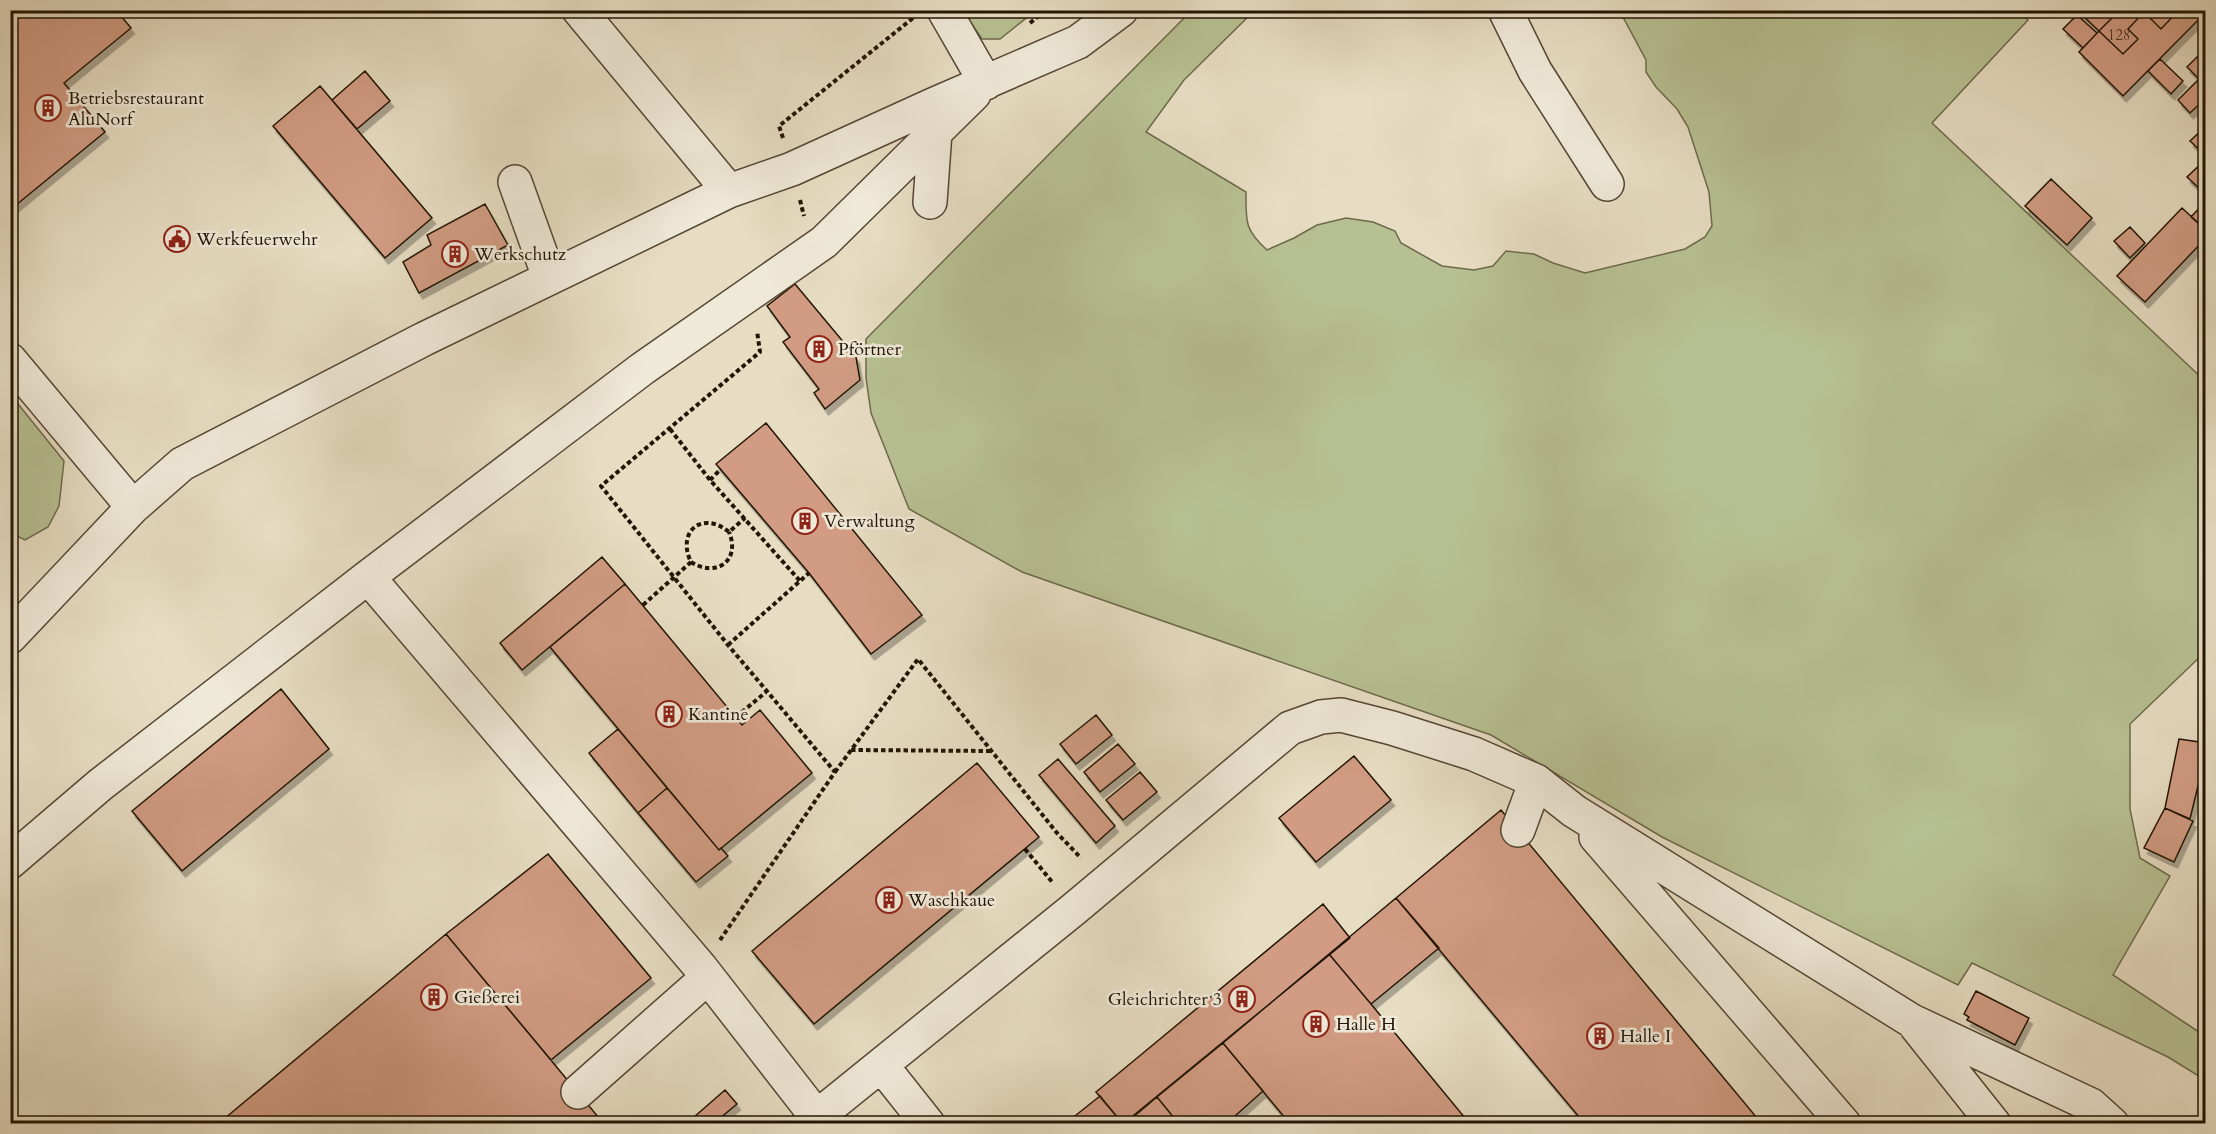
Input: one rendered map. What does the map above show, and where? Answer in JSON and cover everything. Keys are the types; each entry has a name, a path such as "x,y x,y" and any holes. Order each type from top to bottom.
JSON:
{"street":[{"path":"579,10 729,192"},
{"path":"10,637 133,507 182,464 549,277 729,192 792,169 1078,42 1121,10"},
{"path":"1505,10 1535,71 1607,184"},
{"path":"929,14 986,82"},
{"path":"10,862 100,785 368,576 642,369 823,253 935,132 986,82"},
{"path":"930,202 935,132"},
{"path":"515,182 549,277"},
{"path":"10,360 133,507"},
{"path":"368,576 705,972 812,1120 882,1066 1074,909 1290,728 1321,717 1341,715 1392,728 1474,754 1536,781 1574,811 1912,1021 2091,1105 2112,1124"},
{"path":"1518,830 1536,781"},
{"path":"1574,811 1844,1124"},
{"path":"578,1092 705,972"},
{"path":"1912,1021 1994,1124"},
{"path":"882,1066 928,1124"}],"path":[{"path":"823,253 779,126 929,14"},
{"path":"757,330 760,352 601,486 766,692 835,772"},
{"path":"670,429 710,480 800,581"},
{"path":"710,480 721,469"},
{"path":"729,532 745,518"},
{"path":"704,522 719,524 729,532 733,549 728,561 716,568 701,568 691,562 686,551 686,538 693,528 704,522"},
{"path":"643,605 691,562"},
{"path":"728,645 809,573"},
{"path":"705,972 835,772 918,659 994,751 1057,833 1104,883"},
{"path":"736,717 766,692"},
{"path":"851,750 994,751"},
{"path":"1025,849 1074,909"}],"green space":[{"path":"967,10 1035,11 1000,39 982,39 964,13"},
{"path":"1191,11 1254,11 1184,80 1146,132 1246,192 1246,210 1250,230 1267,250 1317,225 1346,218 1373,222 1395,231 1401,243 1442,266 1474,270 1493,266 1506,251 1534,254 1553,263 1585,273 1685,249 1705,237 1712,226 1709,192 1688,127 1677,109 1656,87 1646,72 1646,60 1624,19 1613,11 2018,11 2028,20 1932,123 2205,381 2205,652 2130,724 2130,809 2140,858 2170,876 2113,975 2205,1036 2205,1080 2168,1057 1972,963 1958,985 1662,837 1491,735 1022,572 909,509 871,413 866,378 866,339"},
{"path":"10,394 64,461 59,506 48,527 25,540 11,533"}],"building":[{"name":"Betriebsrestaurant AluNorf","path":"10,10 116,10 131,28 64,83 105,132 10,210"},
{"path":"2080,10 2120,10 2099,31 2079,12"},
{"path":"2120,10 2179,10 2161,29 2144,12 2128,29 2138,39 2123,54 2099,31"},
{"path":"2179,10 2204,10 2206,12 2123,96 2079,52 2099,31 2123,54 2138,39 2128,29 2144,12 2161,29"},
{"path":"2077,15 2097,33 2083,48 2063,29"},
{"path":"2206,48 2206,98 2190,113 2178,100 2199,79 2187,67"},
{"path":"2160,59 2183,81 2171,94 2148,71"},
{"path":"365,71 390,101 357,129 332,100"},
{"path":"320,86 432,218 385,258 273,126"},
{"path":"2206,126 2206,156 2190,141"},
{"path":"2206,159 2206,188 2202,191 2187,177"},
{"path":"2051,179 2092,218 2067,245 2025,206"},
{"path":"2206,201 2206,230 2191,217"},
{"name":"Werkschutz","path":"485,204 508,245 419,293 403,262 431,245 427,235"},
{"path":"2182,208 2206,230 2206,238 2145,302 2117,276"},
{"path":"2130,227 2145,243 2130,258 2114,241"},
{"name":"Pförtner","path":"795,284 856,357 860,380 825,409 814,393 819,389 783,342 790,337 767,306"},
{"name":"Verwaltung","path":"766,423 922,615 871,654 809,573 716,464"},
{"path":"602,557 625,584 522,670 500,643"},
{"name":"Kantine","path":"625,584 742,725 760,710 812,773 719,850 550,647"},
{"path":"2203,683 2206,683 2206,714 2199,713"},
{"path":"281,689 329,749 182,871 132,811"},
{"path":"1096,715 1112,735 1076,764 1060,744"},
{"path":"618,729 667,788 638,813 589,753"},
{"path":"2179,739 2206,743 2206,753 2190,819 2165,808"},
{"path":"1118,744 1135,764 1100,792 1084,772"},
{"path":"1354,756 1391,800 1316,862 1279,818"},
{"path":"1058,759 1115,826 1096,843 1039,775"},
{"name":"Waschkaue","path":"977,763 1039,837 814,1024 752,951"},
{"path":"1140,772 1157,792 1123,820 1106,800"},
{"path":"667,788 719,850 721,848 728,856 696,882 638,813"},
{"path":"2165,808 2193,821 2174,862 2144,848"},
{"name":"Halle I","path":"1501,810 1762,1124 1585,1124 1396,898"},
{"path":"548,854 651,978 551,1060 446,934"},
{"path":"1396,898 1439,948 1371,1004 1329,954"},
{"name":"Gleichrichter 3","path":"1323,904 1350,938 1123,1124 1096,1092"},
{"name":"Gießerei","path":"446,934 604,1124 218,1124"},
{"name":"Halle H","path":"1329,954 1470,1124 1290,1124 1223,1043"},
{"path":"1976,991 2029,1018 2015,1045 1967,1020 1969,1017 1964,1014"},
{"path":"1223,1043 1263,1091 1226,1124 1179,1124 1157,1097"},
{"path":"725,1090 737,1104 713,1124 686,1124"},
{"path":"1100,1096 1123,1124 1065,1124"},
{"path":"1157,1097 1179,1124 1125,1124"}],"place":[{"name":"Betriebsrestaurant AluNorf","path":"48,108"},
{"name":"Werkfeuerwehr","path":"177,239"},
{"name":"Werkschutz","path":"455,254"},
{"name":"Pförtner","path":"819,349"},
{"name":"Verwaltung","path":"805,521"},
{"name":"Kantine","path":"669,714"},
{"name":"Waschkaue","path":"889,900"},
{"name":"Gießerei","path":"434,997"},
{"name":"Gleichrichter 3","path":"1242,999"},
{"name":"Halle H","path":"1316,1024"},
{"name":"Halle I","path":"1600,1036"}]}
